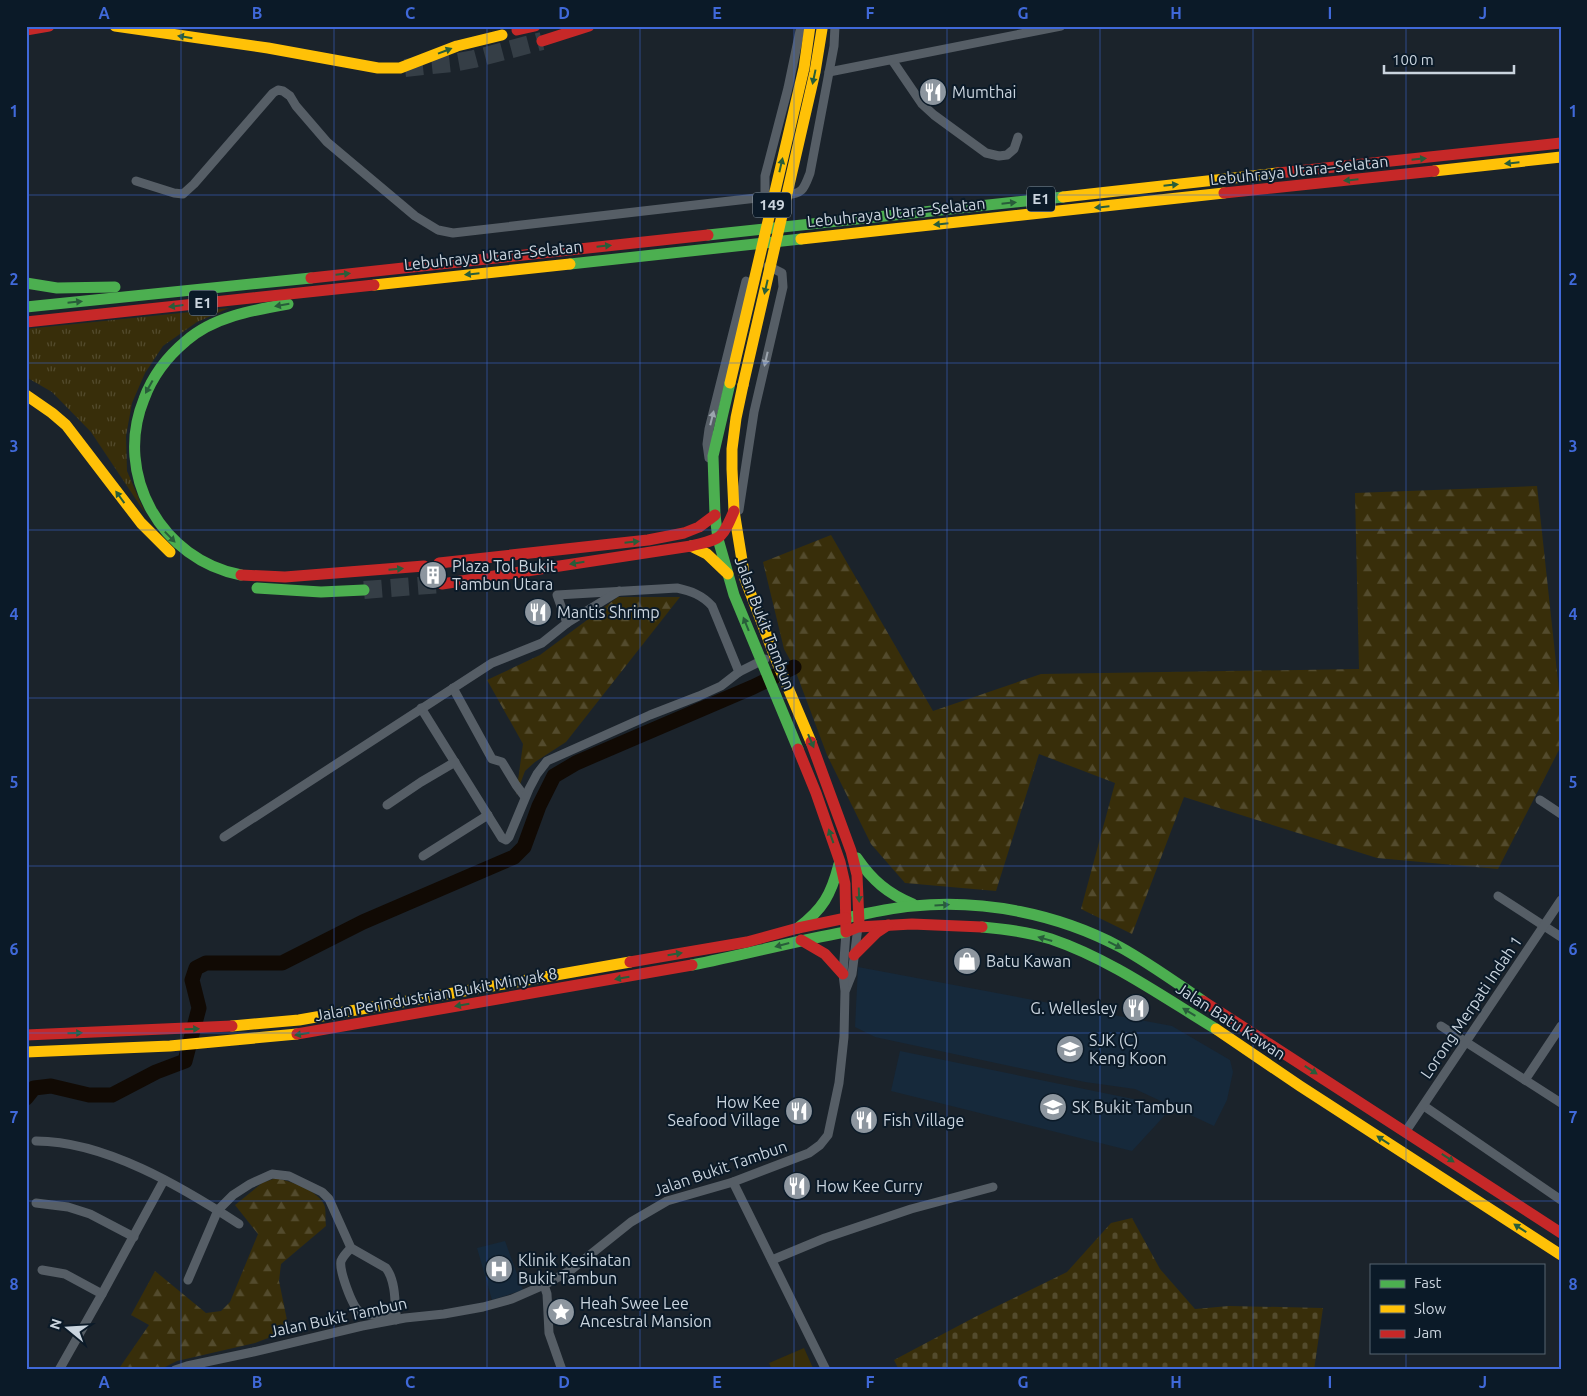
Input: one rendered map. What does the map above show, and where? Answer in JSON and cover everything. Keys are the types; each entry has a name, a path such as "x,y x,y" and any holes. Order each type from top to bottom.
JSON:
{"main road":[{"path":"26,30 49,26"},
{"path":"115,26 187,38 268,48 378,68 400,68 457,46 502,35"},
{"path":"184,26 268,48"},
{"path":"517,30 535,26"},
{"path":"542,41 589,26"},
{"name":"Jalan Bukit Tambun","path":"810,26 804,68 714,447 713,483 718,539 734,595 816,793 840,862 845,884 846,932"},
{"name":"Jalan Bukit Tambun","path":"822,28 816,72 736,418 732,449 734,511 745,580 828,784 852,851 858,875 858,927"},
{"name":"Lebuhraya Utara–Selatan","path":"26,307 1561,143"},
{"name":"Lebuhraya Utara–Selatan","path":"26,322 1561,157"},
{"path":"26,283 57,288 168,284 225,287"},
{"path":"381,284 326,298 269,308 229,318 205,329 185,342 158,372 140,405 134,441 135,467 146,501 166,534 192,556 220,570 248,576 275,578 424,566"},
{"path":"26,395 64,424 92,458 138,521 178,559"},
{"path":"442,584 691,546 718,539 725,531 734,511"},
{"path":"439,563 648,540 684,534 715,515"},
{"path":"691,546 707,554 728,574"},
{"path":"204,575 227,583 253,588 321,592 364,590"},
{"path":"852,851 871,878 885,891 898,899 918,906"},
{"path":"798,928 826,904 840,862"},
{"name":"Jalan Batu Kawan","path":"846,918 888,908 953,904 995,906 1029,913 1088,932 1118,947 1176,982 1561,1233"},
{"name":"Jalan Perindustrian Bukit Minyak 8","path":"26,1035 212,1028 299,1020 747,942 798,928 846,918"},
{"name":"Jalan Batu Kawan","path":"846,932 858,927 944,924 1013,930 1050,940 1112,966 1234,1040 1300,1086 1561,1255"},
{"path":"854,955 876,933 888,925"},
{"name":"Jalan Perindustrian Bukit Minyak 8","path":"26,1052 170,1046 298,1034 632,976 748,954 801,940 846,932"},
{"path":"801,940 813,945 832,959 843,974"}],"street":[{"path":"765,197 765,176 802,26"},
{"path":"136,181 183,194 194,184 273,93 278,90 290,96 296,106 327,142 403,207 444,232 454,233 798,194 805,188 810,173 834,46 835,26"},
{"path":"829,72 1061,26"},
{"path":"892,60 922,104 934,116 986,153 999,156 1007,155 1014,149 1018,136"},
{"path":"713,483 707,444 708,438 748,276 759,264 771,267 782,273 783,287 754,412 737,528"},
{"path":"567,624 557,595 677,588 690,591 705,598 712,606 739,672"},
{"path":"224,837 492,663 542,643 567,624 619,591"},
{"path":"422,708 502,838 506,840 509,837 525,797 547,760 699,696 721,686 739,672 762,665 776,658"},
{"path":"452,688 492,759 502,762 525,797"},
{"path":"387,804 455,762"},
{"path":"1540,800 1561,814"},
{"path":"424,856 488,815"},
{"path":"1498,896 1561,937"},
{"name":"Lorong Merpati Indah 1","path":"1406,1131 1561,900"},
{"name":"Jalan Bukit Tambun","path":"845,991 852,974 858,927"},
{"name":"Jalan Bukit Tambun","path":"175,1370 396,1317 483,1307 512,1299 544,1286 571,1270 612,1236 649,1210 667,1201 732,1182 809,1153 820,1145 828,1134 839,1083 844,1037 845,991 843,974 846,932"},
{"path":"1441,1026 1561,1103"},
{"path":"1525,1080 1561,1026"},
{"path":"1424,1106 1561,1200"},
{"path":"36,1141 57,1141 82,1146 116,1157 164,1180 239,1224"},
{"path":"188,1280 218,1210 233,1195 250,1184 272,1174 289,1176 322,1192 329,1199 350,1248 386,1268 389,1273 392,1280 396,1317 363,1313 356,1308 340,1268 345,1254 350,1248"},
{"path":"59,1370 164,1180"},
{"path":"732,1182 826,1370"},
{"path":"772,1260 825,1238 911,1209 994,1187"},
{"path":"36,1203 68,1207 90,1214 134,1237"},
{"path":"42,1270 65,1274 102,1294"},
{"path":"544,1286 547,1294 549,1333 562,1370"}],"shaded area":[{"name":"SJK (C) Keng Koon","path":"858,967 1172,1026 1230,1060 1233,1072 1227,1100 1214,1126 1135,1089 1085,1082 875,1037 855,1027"},
{"name":"SK Bukit Tambun","path":"900,1051 1138,1100 1166,1114 1132,1151 891,1091"},
{"name":"Klinik Kesihatan Bukit Tambun","path":"505,1241 523,1290 492,1300 477,1248"}],"green space":[{"path":"229,308 197,322 163,346 145,373 132,403 126,436 127,471 145,513 91,432 52,392 26,377 26,329"},
{"path":"1537,486 1561,709 1561,746 1498,869 1377,858 1184,797 1132,934 1081,909 1115,783 1039,754 996,891 905,883 871,844 827,755 794,667 784,649 763,562 831,535 933,711 1041,674 1359,669 1355,493"},
{"path":"618,597 680,597 566,742 535,762 525,771 516,795 523,744 487,680 540,655"},
{"path":"276,1178 296,1184 311,1192 322,1201 325,1207 326,1226 281,1264 279,1281 289,1330 255,1343 177,1361 159,1370 145,1370 141,1368 139,1370 118,1370 149,1325 131,1315 155,1271 206,1313 221,1311 230,1302 258,1234 235,1205 262,1183"},
{"path":"1132,1218 1160,1269 1195,1309 1229,1306 1323,1308 1314,1370 899,1370 894,1360 975,1317 1067,1272 1111,1223"},
{"path":"804,1348 813,1368 809,1370 772,1370 769,1363"}],"waterway":[{"path":"26,1098 34,1088 51,1086 89,1095 112,1095 156,1072 185,1061 199,1008 192,980 196,968 206,963 282,963 363,922 514,857 524,847 539,806 554,776 576,763 753,687 794,667"}],"tunnel":[{"path":"405,68 474,59 542,41"},
{"path":"364,590 442,584"}],"traffic: fast":[{"path":"708,235 1063,197"},
{"path":"570,264 801,239"},
{"path":"26,307 311,278"},
{"path":"26,283 57,288 115,287"},
{"path":"241,575 213,566 188,552 167,533 151,510 140,484 135,456 136,428 144,399 151,383 167,360 186,341 208,326 221,320 247,312 288,304"},
{"path":"730,383 713,456 715,515 718,539 734,595 798,749"},
{"path":"257,588 321,592 364,590"},
{"path":"857,858 881,886 913,904"},
{"path":"798,928 820,908 833,884 839,864"},
{"path":"846,918 896,908 939,904 993,907 1046,918 1096,935 1120,947 1152,966 1203,1001"},
{"path":"982,927 1034,934 1073,947 1136,980 1216,1029"},
{"path":"692,965 846,932"}],"traffic: slow":[{"path":"115,26 268,48 378,68 400,68 457,46 502,35"},
{"path":"730,383 804,68 810,26"},
{"path":"743,385 815,72 822,29"},
{"path":"1434,171 1561,157"},
{"path":"1063,197 1278,173"},
{"path":"801,239 1224,193"},
{"path":"374,285 570,264"},
{"path":"743,385 736,418 732,449 732,469 734,511 745,579 811,742"},
{"path":"26,395 66,425 141,523 170,552"},
{"path":"691,546 707,554 728,574"},
{"path":"232,1026 299,1020 630,962"},
{"path":"1216,1029 1300,1086 1561,1255"},
{"path":"26,1052 170,1046 297,1034"}],"traffic: jam":[{"path":"26,30 49,26"},
{"path":"517,30 535,26"},
{"path":"542,41 589,26"},
{"path":"1278,173 1561,143"},
{"path":"1224,193 1434,171"},
{"path":"311,278 708,235"},
{"path":"26,322 374,285"},
{"path":"442,584 691,546 719,537 726,528 734,511"},
{"path":"439,563 648,540 684,533 699,527 715,515"},
{"path":"241,575 285,577 424,566"},
{"path":"811,742 851,851 857,875 859,923"},
{"path":"798,749 816,793 840,862 845,884 846,932 858,927 912,924 982,927"},
{"path":"630,962 747,942 798,928 846,918"},
{"path":"854,955 876,933 888,925"},
{"path":"801,940 825,954 843,974"},
{"path":"297,1034 692,965"},
{"path":"1203,1001 1561,1233"},
{"path":"26,1035 232,1026"}],"place":[{"name":"Mumthai","path":"933,92"},
{"name":"Plaza Tol Bukit Tambun Utara","path":"433,575"},
{"name":"Mantis Shrimp","path":"538,612"},
{"name":"Batu Kawan","path":"967,961"},
{"name":"G. Wellesley","path":"1136,1008"},
{"name":"SJK (C) Keng Koon","path":"1070,1049"},
{"name":"SK Bukit Tambun","path":"1053,1107"},
{"name":"How Kee Seafood Village","path":"799,1111"},
{"name":"Fish Village","path":"864,1120"},
{"name":"How Kee Curry","path":"797,1186"},
{"name":"Klinik Kesihatan Bukit Tambun","path":"499,1269"},
{"name":"Heah Swee Lee Ancestral Mansion","path":"561,1312"}]}
